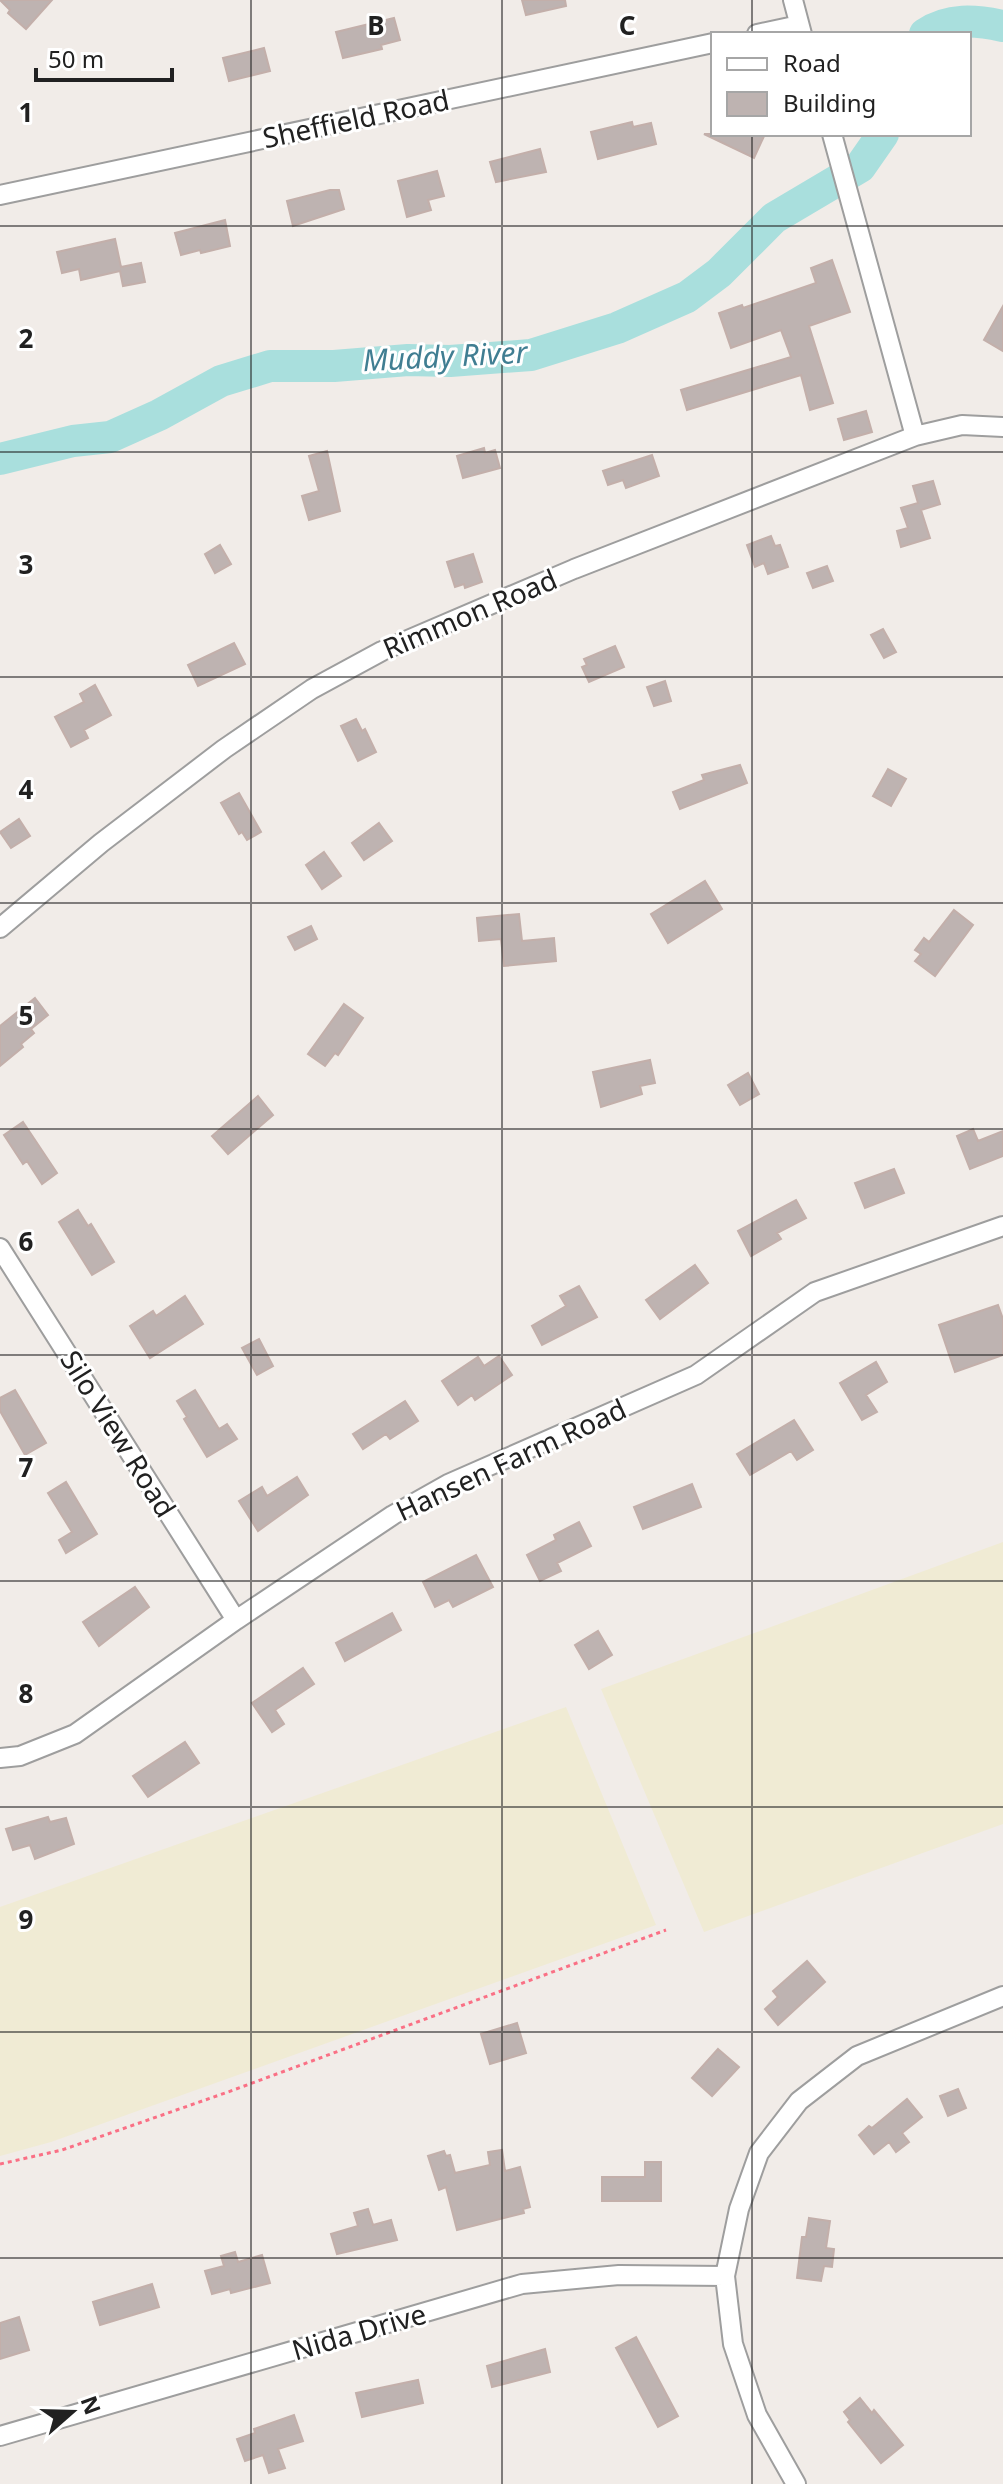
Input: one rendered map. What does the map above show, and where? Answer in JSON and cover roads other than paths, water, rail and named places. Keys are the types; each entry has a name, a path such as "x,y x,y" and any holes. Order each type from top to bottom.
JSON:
{"street":[{"path":"778,32 800,30 793,0"},
{"name":"Sheffield Road","path":"0,195 711,43"},
{"path":"833,136 915,436"},
{"name":"Rimmon Road","path":"0,928 101,843 224,749 312,689 382,651 574,569 915,436 962,425 1003,427"},
{"name":"Hansen Farm Road","path":"0,1758 20,1756 75,1734 236,1620 393,1515 448,1484 696,1375 815,1292 1003,1226"},
{"name":"Silo View Road","path":"0,1248 236,1620"},
{"path":"796,2484 757,2415 733,2344 725,2276 739,2209 759,2153 799,2101 857,2056 1003,1996"},
{"name":"Nida Drive","path":"0,2436 522,2284 619,2275 725,2276"}],"waterway":[{"name":"Muddy River","path":"929,32 943,25 962,22 1003,26"},
{"name":"Muddy River","path":"0,459 73,441 110,437 159,415 221,381 270,366 334,366 531,355 617,328 687,297 719,273 774,218 860,167 882,136"}]}
